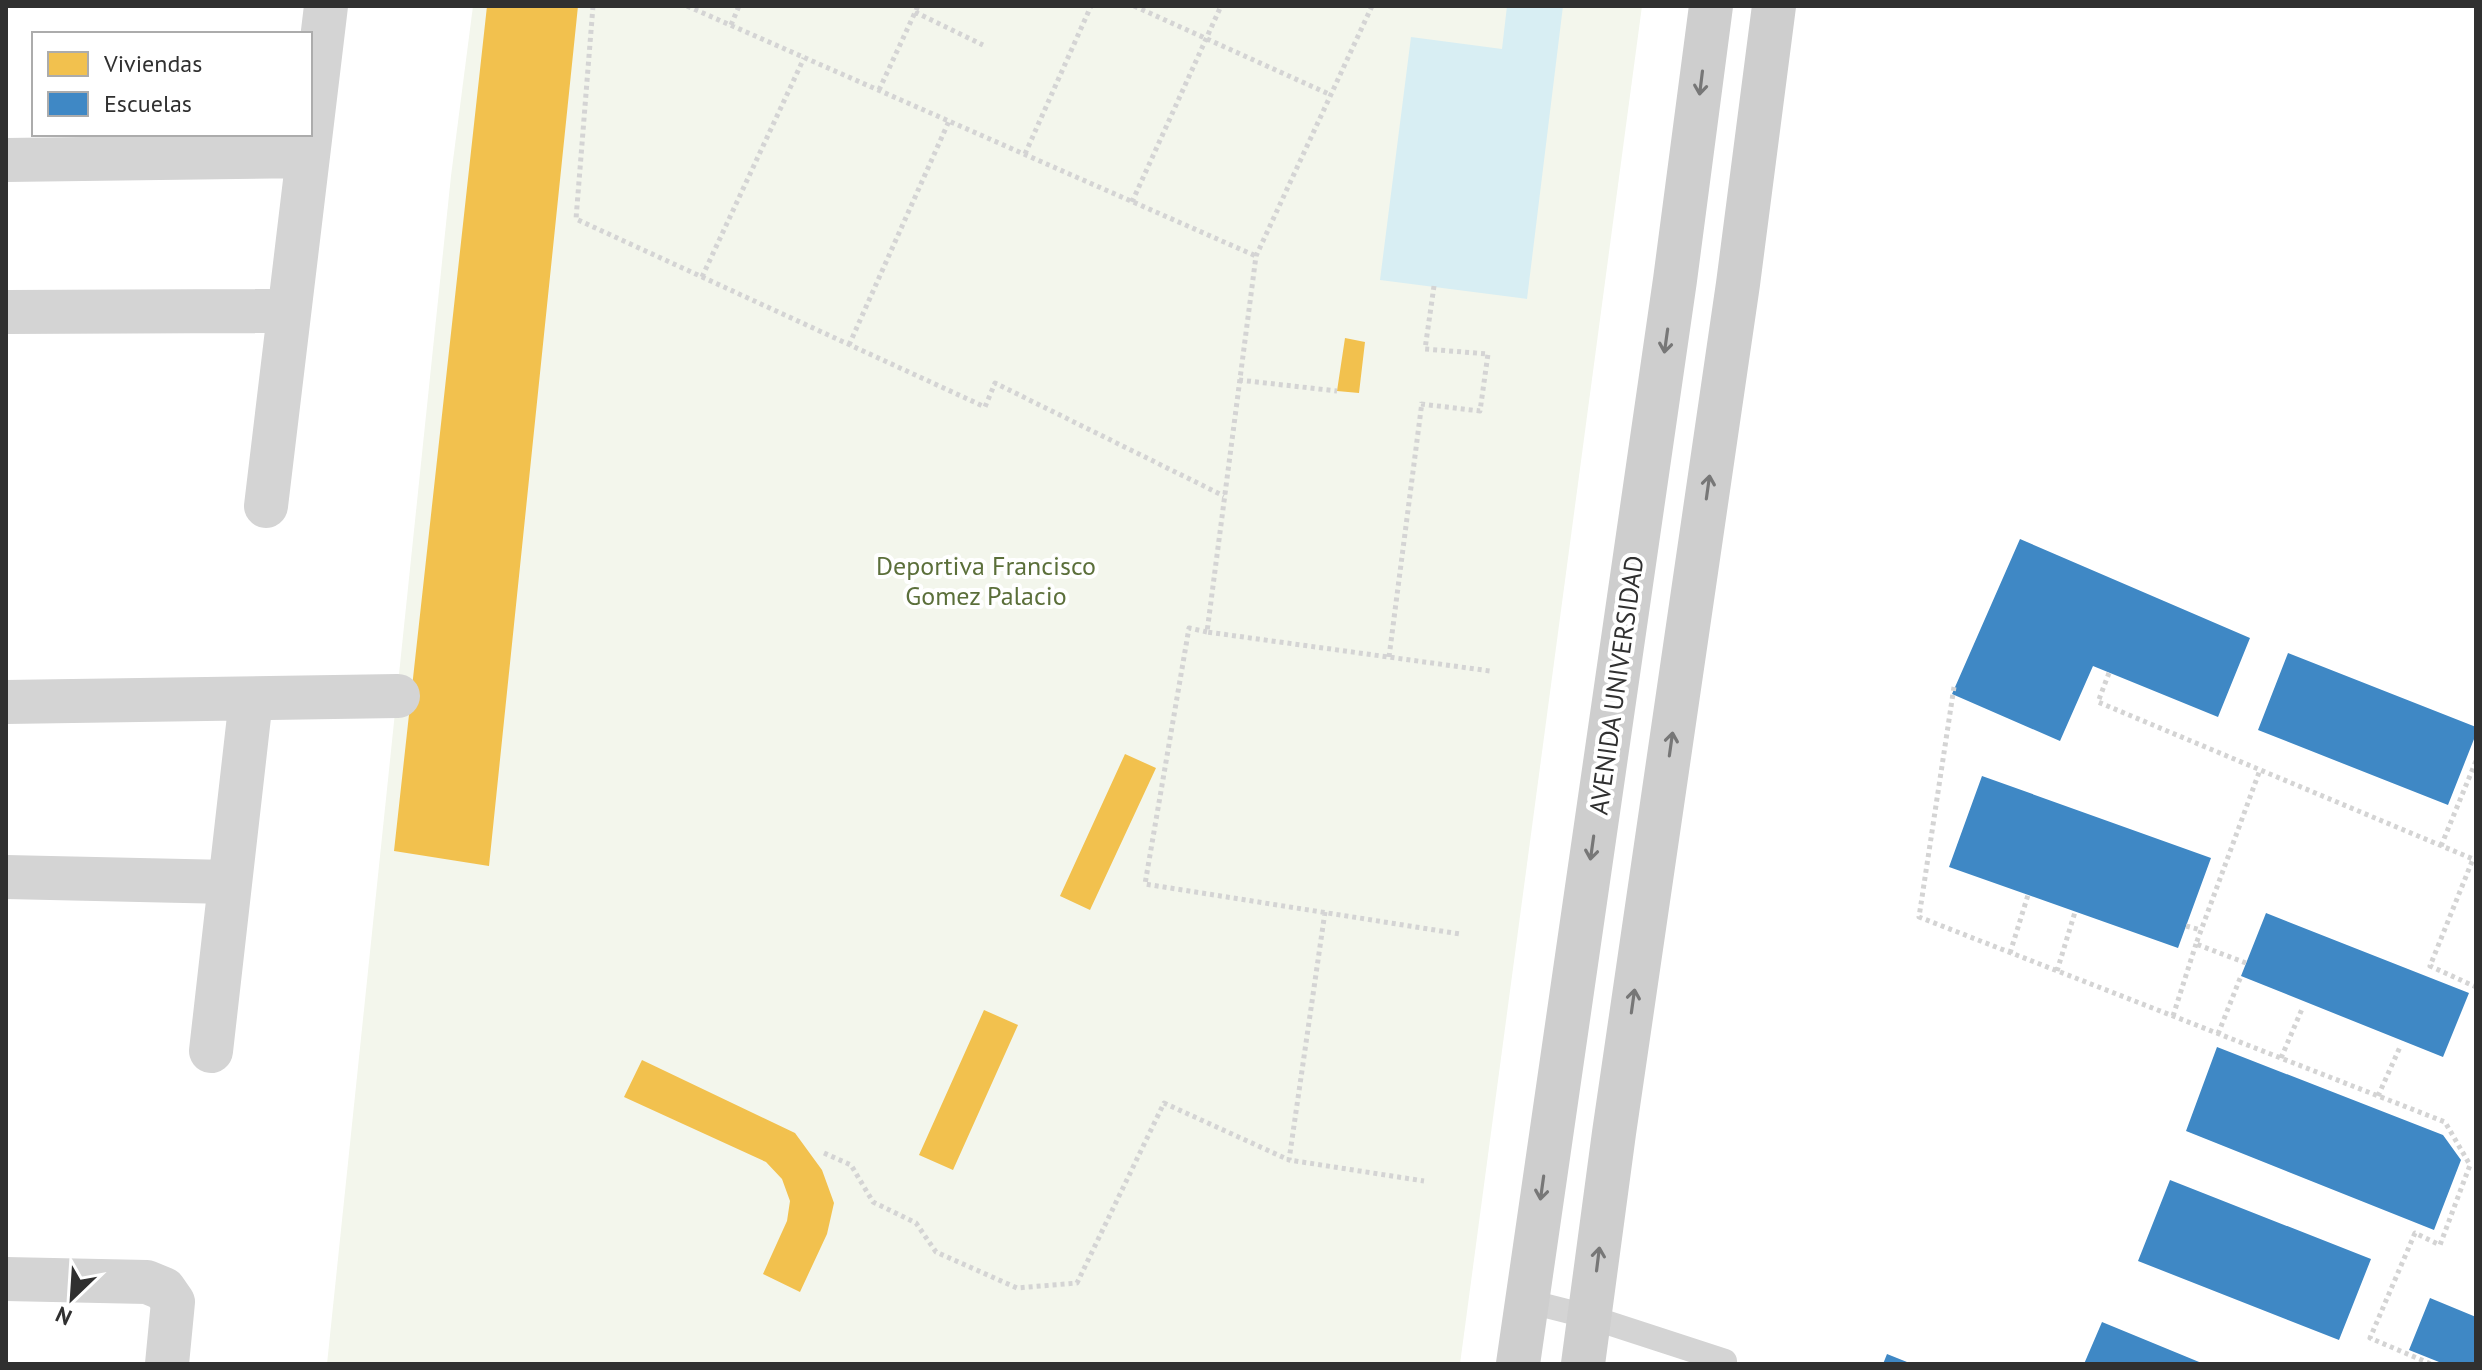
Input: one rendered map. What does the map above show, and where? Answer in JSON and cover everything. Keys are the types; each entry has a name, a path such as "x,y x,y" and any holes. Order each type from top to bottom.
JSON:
{"street":[{"path":"312,123 326,6"},
{"name":"AVENIDA UNIVERSIDAD","path":"1518,1364 1675,280 1711,6"},
{"path":"1583,1364 1738,284 1774,6"},
{"path":"266,506 310,136"},
{"path":"6,160 308,156"},
{"path":"1675,280 1738,284"},
{"path":"6,312 289,311"},
{"path":"6,702 398,696"},
{"path":"211,1051 251,699"},
{"path":"6,877 229,882"},
{"path":"1551,1126 1614,1133"},
{"path":"6,1279 147,1282 164,1289 173,1302 167,1364"}],"lane":[{"path":"1527,1301 1590,1317 1725,1361"}],"path":[{"path":"593,6 576,219 985,407 995,383 1224,496"},
{"path":"687,6 1256,256"},
{"path":"731,25 739,6"},
{"path":"1025,154 1091,6"},
{"path":"1134,6 1331,95"},
{"path":"1132,202 1221,6"},
{"path":"1207,632 1256,256 1372,6"},
{"path":"879,90 916,9 983,45"},
{"path":"702,277 804,58"},
{"path":"849,345 949,121"},
{"path":"1389,657 1422,403 1480,411 1488,354 1425,349 1434,286"},
{"path":"1239,380 1337,391"},
{"path":"1460,934 1145,884 1189,628 1490,671"},
{"path":"2109,673 2098,702 2473,859 2430,966 2476,987"},
{"path":"1954,687 1919,917 2445,1122 2473,1166 2440,1245 2415,1233 2370,1338 2431,1364"},
{"path":"2441,846 2476,761"},
{"path":"2173,1016 2260,769"},
{"path":"2010,953 2028,895"},
{"path":"1289,1160 1325,912"},
{"path":"2057,971 2075,912"},
{"path":"2186,926 2201,930"},
{"path":"2196,944 2246,963"},
{"path":"2218,1034 2241,976"},
{"path":"2281,1058 2302,1009"},
{"path":"2378,1096 2400,1047"},
{"path":"824,1153 851,1165 873,1202 916,1223 936,1252 1017,1288 1077,1283 1164,1103 1289,1160 1424,1181"}],"green space":[{"name":"Deportiva Francisco Gomez Palacio","path":"473,6 1642,6 1460,1364 327,1364 451,176"}],"shaded area":[{"path":"1507,6 1563,6 1527,299 1380,280 1411,37 1502,49"}],"building: Viviendas":[{"path":"487,6 578,6 489,866 394,851"},
{"path":"1345,338 1365,342 1359,393 1337,391"},
{"path":"1125,754 1156,768 1090,910 1060,896"},
{"path":"984,1010 1018,1025 953,1170 919,1155"},
{"path":"642,1060 795,1133 822,1170 834,1203 827,1234 800,1292 763,1274 787,1221 790,1201 782,1179 766,1162 624,1097"}],"building: Escuelas":[{"path":"2020,539 2250,638 2218,717 2093,666 2060,741 1952,694"},
{"path":"2288,653 2476,727 2448,805 2258,730"},
{"path":"1982,776 2211,858 2178,948 1949,867"},
{"path":"2266,913 2469,993 2443,1057 2241,976"},
{"path":"2217,1047 2443,1135 2461,1160 2434,1230 2186,1131"},
{"path":"2170,1180 2371,1259 2339,1340 2138,1261"},
{"path":"2430,1298 2476,1317 2476,1364 2444,1364 2409,1350"},
{"path":"2102,1322 2204,1364 2084,1364"},
{"path":"1887,1354 1912,1364 1883,1364"}]}
